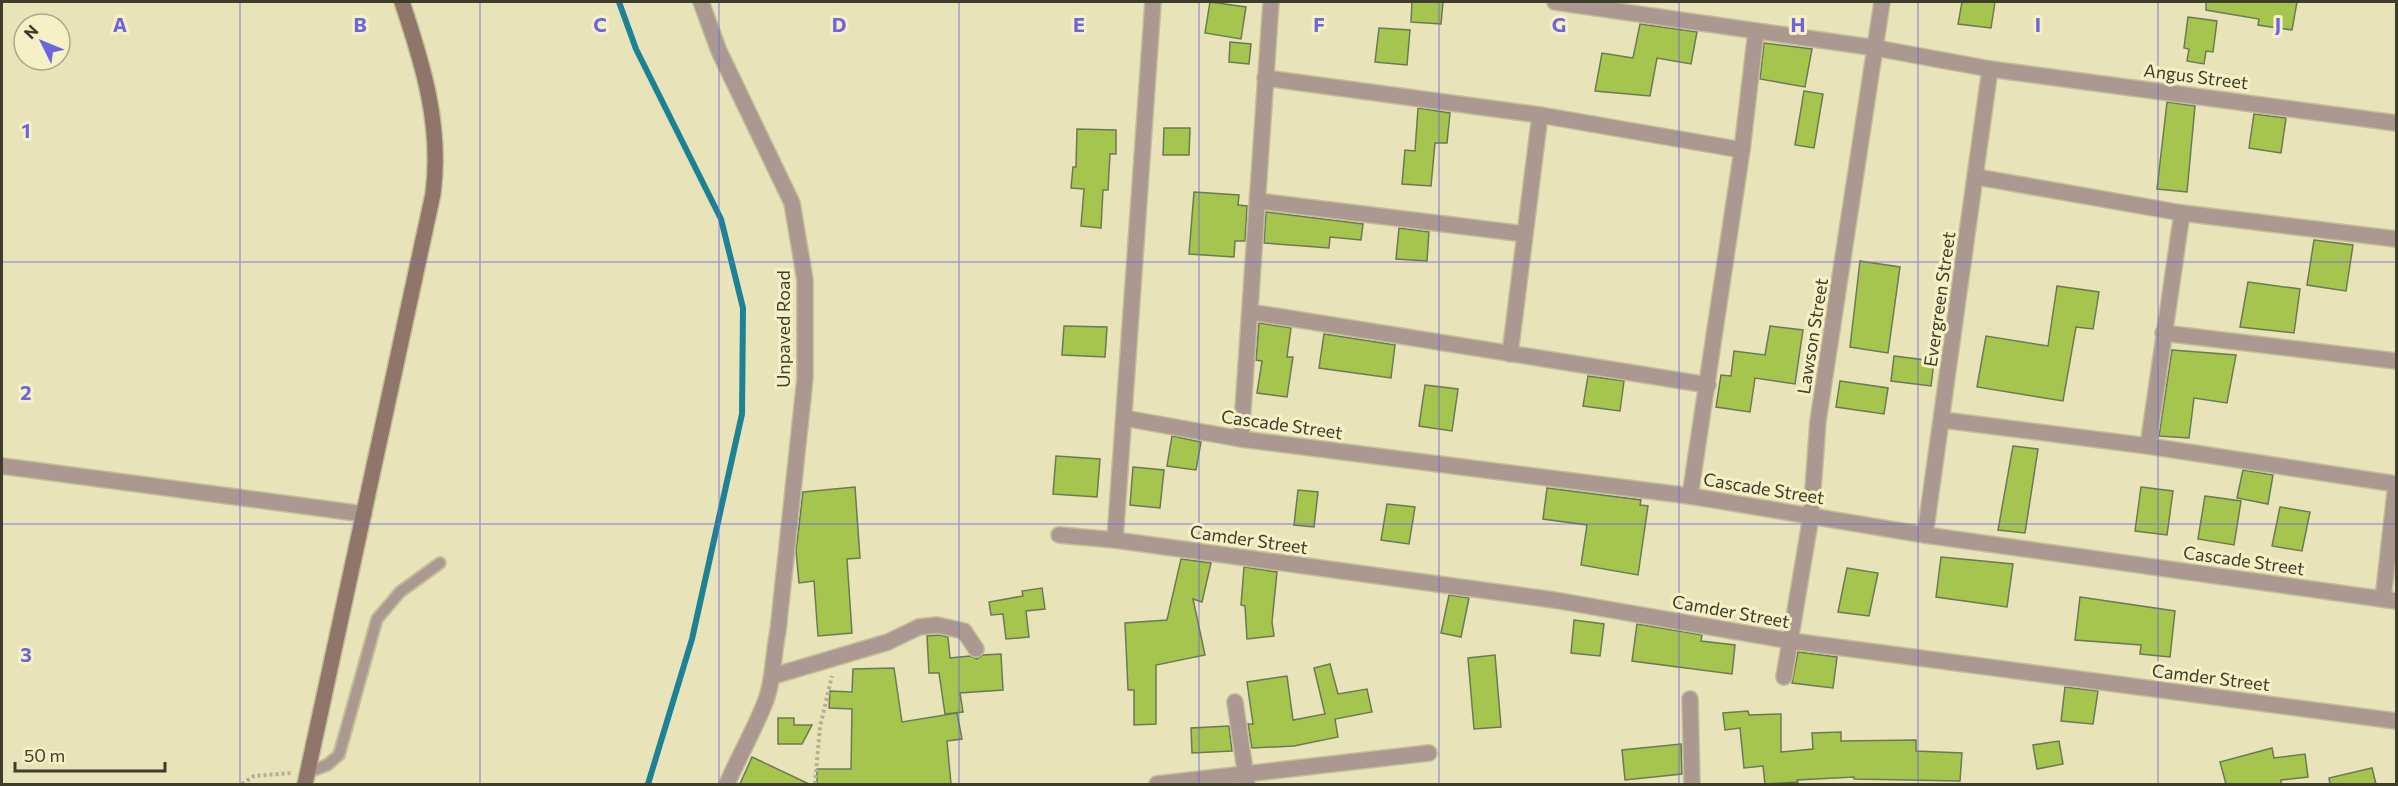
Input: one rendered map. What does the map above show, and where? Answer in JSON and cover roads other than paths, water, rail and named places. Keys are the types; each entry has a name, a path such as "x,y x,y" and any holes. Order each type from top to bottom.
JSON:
{"street":[{"path":"306,779 428,219 436,168 430,99 402,2"},
{"name":"Unpaved Road","path":"701,2 719,51 792,203 805,280 805,378 778,631 772,661 773,676 766,700 727,784"},
{"path":"1115,540 1153,2"},
{"path":"1241,439 1271,2"},
{"name":"Angus Street","path":"1555,2 1876,48 1990,69 2397,123"},
{"name":"Lawson Street","path":"1784,676 1811,516 1818,421 1882,2"},
{"path":"1690,496 1742,150 1756,31"},
{"name":"Evergreen Street","path":"1925,535 1977,177 1990,69"},
{"path":"1265,78 1540,115 1742,150"},
{"path":"1510,354 1540,115"},
{"path":"1977,177 2182,213 2397,239"},
{"path":"1258,201 1525,234"},
{"path":"2148,446 2182,213"},
{"path":"1250,312 1708,385"},
{"path":"2163,333 2397,361"},
{"name":"Cascade Street","path":"1124,418 1241,439 1690,496 1925,535 2390,600"},
{"path":"1943,420 2148,446 2397,484 2390,600"},
{"path":"2,466 364,514"},
{"name":"Camder Street","path":"1059,535 1115,540 1554,600 1791,641 2397,721"},
{"path":"773,676 888,642 919,627 937,625 964,631 976,649"},
{"path":"1690,699 1692,784"},
{"path":"1235,702 1246,779"},
{"path":"1157,784 1246,779 1428,753"}],"lane":[{"path":"306,779 339,755 377,619 400,592 440,563"}],"waterway":[{"path":"619,2 636,49 721,219 743,308 742,414 692,639 648,784"}]}
